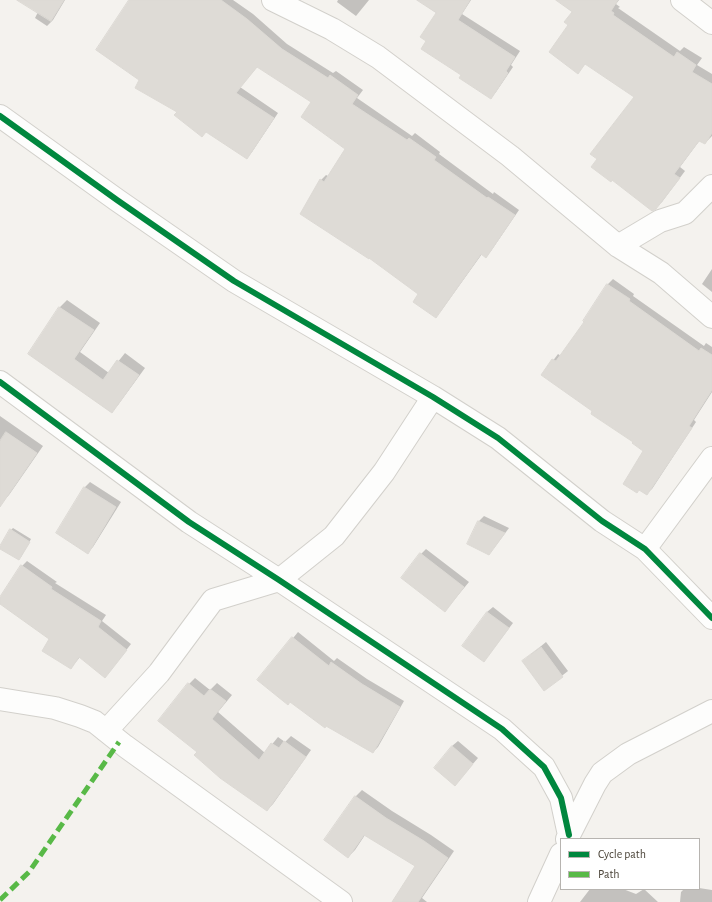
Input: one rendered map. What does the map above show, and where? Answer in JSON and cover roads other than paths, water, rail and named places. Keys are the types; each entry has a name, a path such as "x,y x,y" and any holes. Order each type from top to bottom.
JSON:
{"street":[{"path":"273,0 332,28 378,57 510,156 618,246 661,273 712,318"},
{"path":"682,0 712,23"},
{"path":"0,116 117,200 234,281 433,397 498,438 602,521 645,549 712,618"},
{"path":"618,246 660,221 685,213 712,186"},
{"path":"0,382 189,522 279,580 502,730 544,767 561,798 565,838"},
{"path":"106,730 159,673 213,600 279,580 334,536 384,472 433,397"},
{"path":"645,549 712,458"},
{"path":"0,699 55,708 95,722 124,746 341,902"},
{"path":"568,838 602,773 628,754 712,711"},
{"path":"539,902 560,856"}]}
